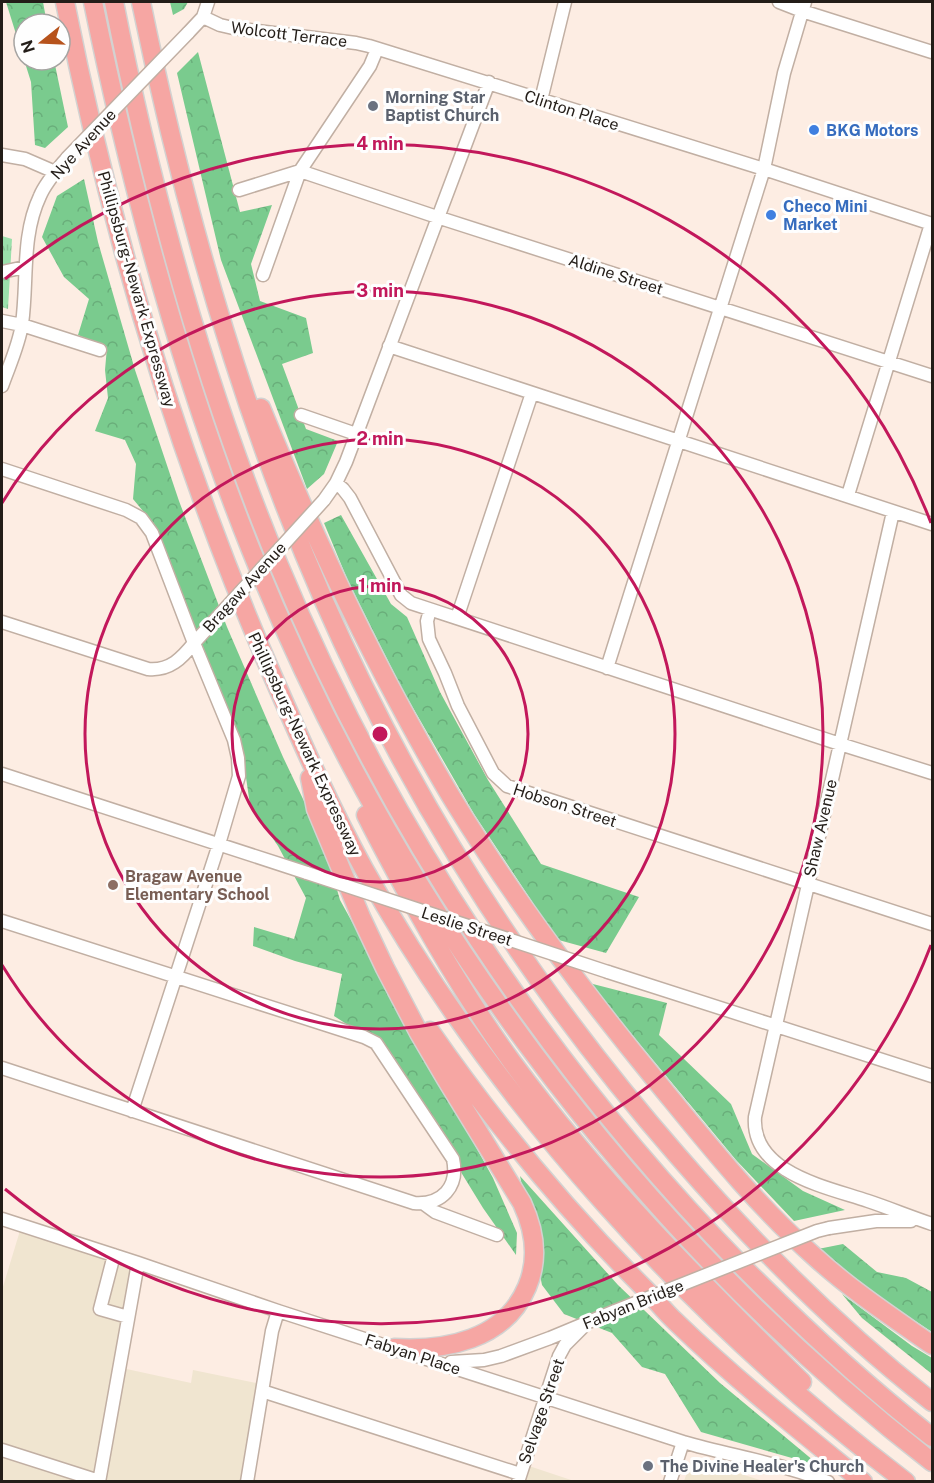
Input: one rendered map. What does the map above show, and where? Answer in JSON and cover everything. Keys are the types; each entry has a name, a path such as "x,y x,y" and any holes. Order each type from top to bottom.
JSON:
{"highway":[{"name":"Phillipsburg-Newark Expressway","path":"65,2 108,193 168,398 200,493 248,619 306,752 364,870 410,947 460,1021 542,1129 630,1231 710,1312 791,1388 901,1477"},
{"name":"Phillipsburg-Newark Expressway","path":"93,2 130,167 153,255 206,428 252,554 289,638 370,800 422,888 490,992 598,1136 657,1205 747,1300 850,1395 933,1462"},
{"path":"114,2 143,136 165,223 189,310 235,449 266,533 310,637 355,728 404,817 444,885 499,970 572,1070 635,1149 687,1208 781,1305 822,1344 933,1437"},
{"path":"141,2 170,137 207,276 263,449 326,605 364,687 406,767 499,922 603,1067 660,1136 720,1204 783,1269 873,1352 933,1402"},
{"path":"207,276 291,481 352,614 429,760 454,803 500,872 541,932 601,1012 719,1158 759,1203 829,1270 870,1302 933,1345"},
{"path":"289,638 352,785 382,847 446,962 511,1061 587,1157 673,1253 717,1299 901,1477"},
{"path":"306,752 316,809 369,936 423,1040 522,1203 530,1223 534,1243 534,1263 529,1283 520,1301 502,1321 481,1335 455,1344 426,1348 394,1348"},
{"path":"369,936 411,1003 475,1092 593,1235 675,1321 772,1408 863,1482"}],"street":[{"path":"204,17 207,2"},
{"path":"541,100 565,2"},
{"path":"779,2 803,6 933,52"},
{"path":"608,668 764,169 784,73 803,6"},
{"name":"Nye Avenue","path":"2,386 22,325 28,237 41,195 67,158 204,17"},
{"name":"Wolcott Terrace","path":"204,17 226,27 356,43 376,49"},
{"path":"263,275 300,171 370,66 376,49"},
{"name":"Clinton Place","path":"376,49 489,82 932,224"},
{"name":"Bragaw Avenue","path":"132,1111 237,785 239,767 234,740 194,643 324,500 336,483 489,82"},
{"path":"2,155 25,159 55,172"},
{"path":"239,190 300,171"},
{"name":"Aldine Street","path":"300,171 933,376"},
{"path":"848,495 932,224"},
{"path":"2,272 25,267"},
{"path":"2,321 22,325 100,350"},
{"path":"389,346 933,524"},
{"path":"457,618 532,393"},
{"path":"301,415 356,434"},
{"path":"2,469 126,510 141,518 152,533 194,643 174,663 161,668 148,669 2,622"},
{"path":"336,483 350,498 400,595 411,603 933,773"},
{"name":"Shaw Avenue","path":"893,512 755,1117 756,1132 761,1145 779,1165 805,1180 933,1225"},
{"name":"Hobson Street","path":"429,610 427,627 431,644 458,706 489,767 502,783 513,789 933,924"},
{"name":"Leslie Street","path":"2,774 933,1076"},
{"path":"2,921 364,1037 376,1043 453,1159 454,1178 443,1196 434,1202 419,1204"},
{"path":"2,1068 419,1204 497,1235"},
{"name":"Fabyan Place","path":"2,1219 683,1442 799,1477 828,1482"},
{"name":"Fabyan Bridge","path":"433,1360 463,1363 484,1360 533,1344 829,1228 876,1221 933,1225"},
{"path":"114,1255 100,1309 128,1317"},
{"path":"2,1450 99,1481 138,1263"},
{"path":"247,1482 272,1331 278,1311"},
{"name":"Selvage Street","path":"519,1478 561,1350 574,1335 595,1319"},
{"path":"262,1391 519,1478"},
{"path":"670,1482 683,1442"}],"shaded area":[{"path":"22,1224 140,1268 122,1368 191,1383 193,1370 261,1384 248,1478 263,1481 2,1482 2,1290"},
{"path":"692,1458 763,1481 684,1481"},
{"path":"523,1464 574,1481 518,1482"}],"green space":[{"path":"6,2 43,2 45,12 12,12 12,21"},
{"path":"170,2 188,2 184,9 173,15"},
{"path":"198,52 240,212 272,205 251,264 260,301 306,318 313,353 282,364 306,429 338,441 324,474 307,489 221,260 177,73"},
{"path":"28,72 57,72 68,127 45,148 35,145 31,82"},
{"path":"84,179 98,242 135,370 179,501 227,627 283,757 323,841 340,900 493,1178 517,1233 516,1255 376,1043 334,1016 342,974 253,946 254,927 294,939 306,898 278,846 250,805 240,736 183,614 153,523 133,499 136,464 125,440 95,431 108,398 105,370 107,347 78,335 89,299 64,277 42,237 57,196"},
{"path":"2,236 12,239 8,309 2,307"},
{"path":"341,515 391,604 407,617 440,692 488,780 541,864 639,897 606,953 555,939 474,814 401,687 348,581 324,523"},
{"path":"589,983 667,1003 659,1035 731,1104 752,1154 803,1191 845,1210 794,1221 736,1160"},
{"path":"520,1176 618,1285 720,1383 820,1466 701,1432 665,1374 642,1367 612,1333 564,1314 542,1285"},
{"path":"843,1244 877,1272 906,1278 932,1292 932,1332 885,1301 818,1249"},
{"path":"842,1294 912,1346 932,1358 932,1374 862,1318"}],"place":[{"name":"Morning Star Baptist Church","path":"373,106"},
{"name":"BKG Motors","path":"814,130"},
{"name":"Checo Mini Market","path":"771,215"},
{"name":"Bragaw Avenue Elementary School","path":"113,885"},
{"name":"The Divine Healer's Church","path":"648,1466"}]}
